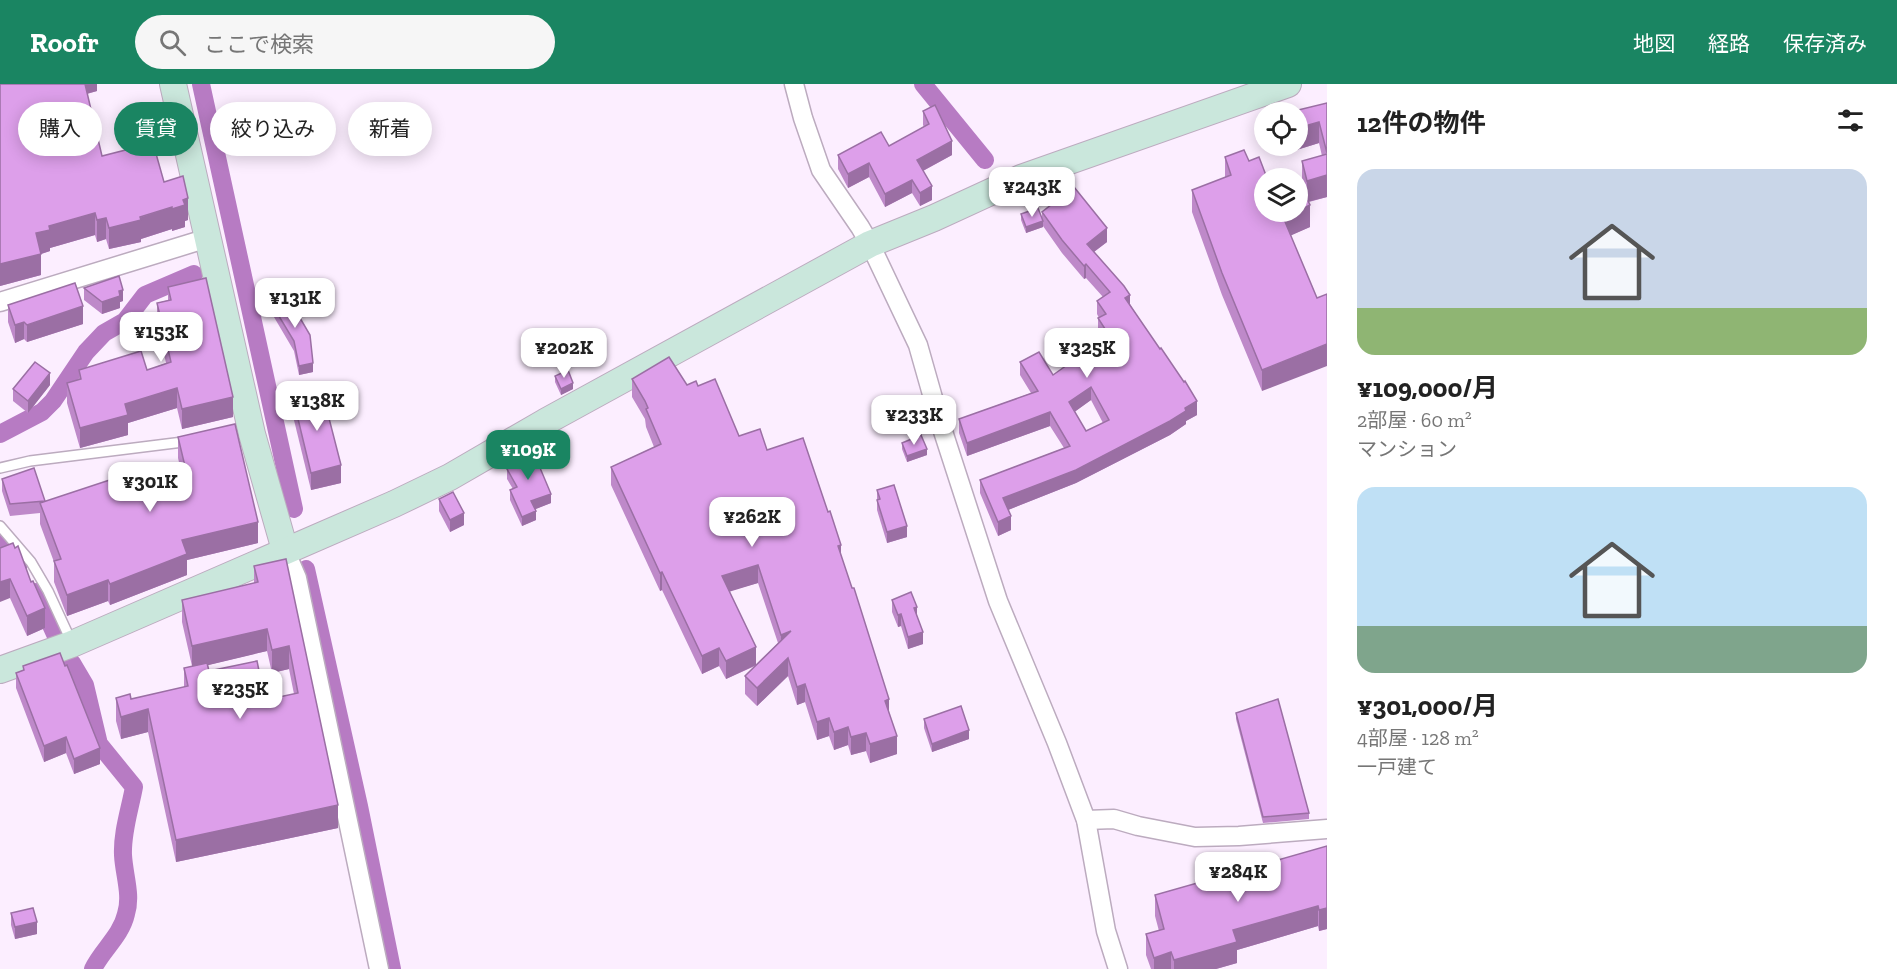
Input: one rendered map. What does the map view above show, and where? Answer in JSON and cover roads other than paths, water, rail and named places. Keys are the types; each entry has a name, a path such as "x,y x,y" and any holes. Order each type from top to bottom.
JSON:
{"street":[{"path":"173,84 208,238 246,434 285,550 297,578 379,969"},
{"path":"794,84 821,170 870,244 918,345 939,419 998,601 1057,742 1086,820 1106,931 1118,969"},
{"path":"0,670 72,644 394,504 450,477 545,422 870,244 934,218 1021,178 1288,84"},
{"path":"0,302 208,238"},
{"path":"1086,820 1114,819 1196,837 1327,829"}],"lane":[{"path":"0,468 30,461 206,439"},
{"path":"0,526 30,562 48,591 72,644"}],"waterway":[{"path":"201,84 294,509"},
{"path":"923,84 985,160"},
{"path":"0,434 42,412 53,401 86,352 104,333 125,321 145,295 194,274"},
{"path":"0,542 19,564"},
{"path":"306,569 359,806 392,969"},
{"path":"36,592 55,634"},
{"path":"72,663 85,685 99,744 134,787 123,846 128,907 124,922 93,969"}]}
